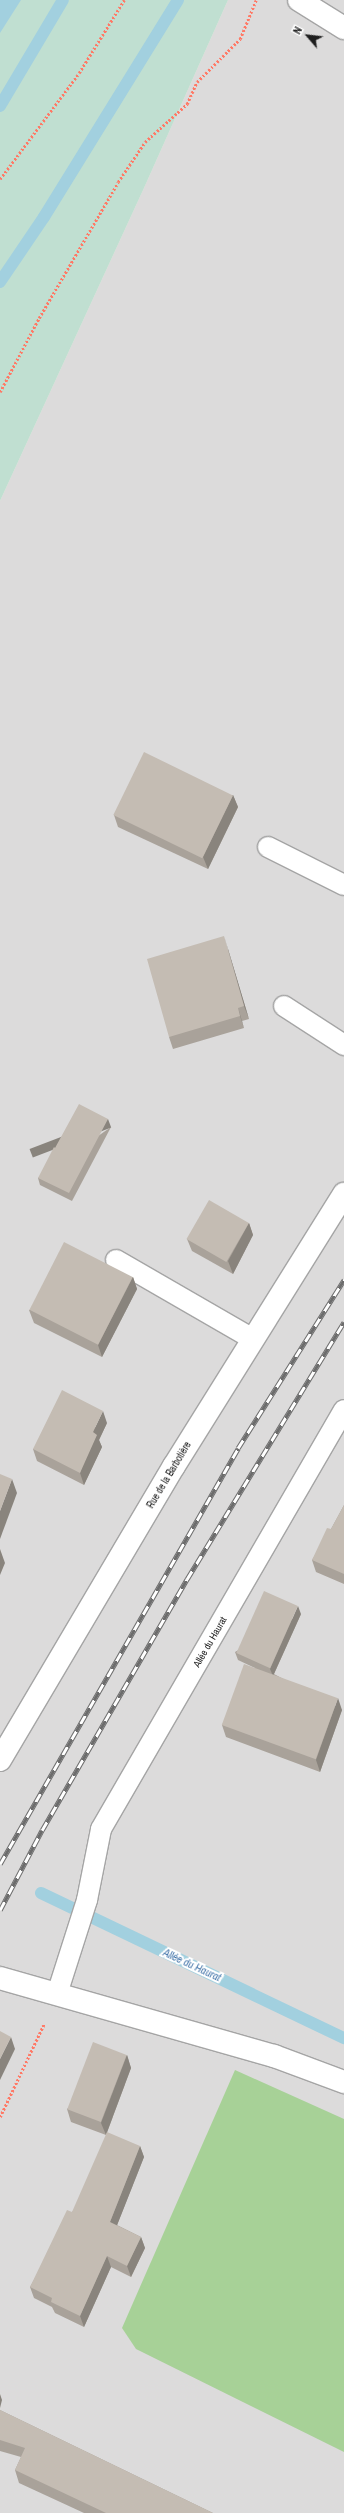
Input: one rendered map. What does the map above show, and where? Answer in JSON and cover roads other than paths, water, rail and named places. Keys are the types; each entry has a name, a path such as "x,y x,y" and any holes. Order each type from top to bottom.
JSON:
{"street":[{"path":"299,0 343,27"},
{"name":"Rue de la Barbotière","path":"0,1760 174,1466 344,1194"},
{"path":"0,1978 274,2056 344,2082"}],"lane":[{"path":"268,848 344,885"},
{"path":"284,1006 344,1045"},
{"path":"116,1260 254,1339"},
{"name":"Allée du Haurat","path":"58,1994 78,1934 101,1829 344,1410"}],"water":[{"path":"0,0 21,0 0,33"}],"waterway":[{"path":"0,106 63,0"},
{"path":"0,282 44,217 178,0"},
{"name":"Allée du Haurat","path":"41,1893 344,2038"}],"railway":[{"path":"0,1864 238,1448 344,1280"},
{"path":"0,1910 42,1830 187,1579 344,1322"}]}
